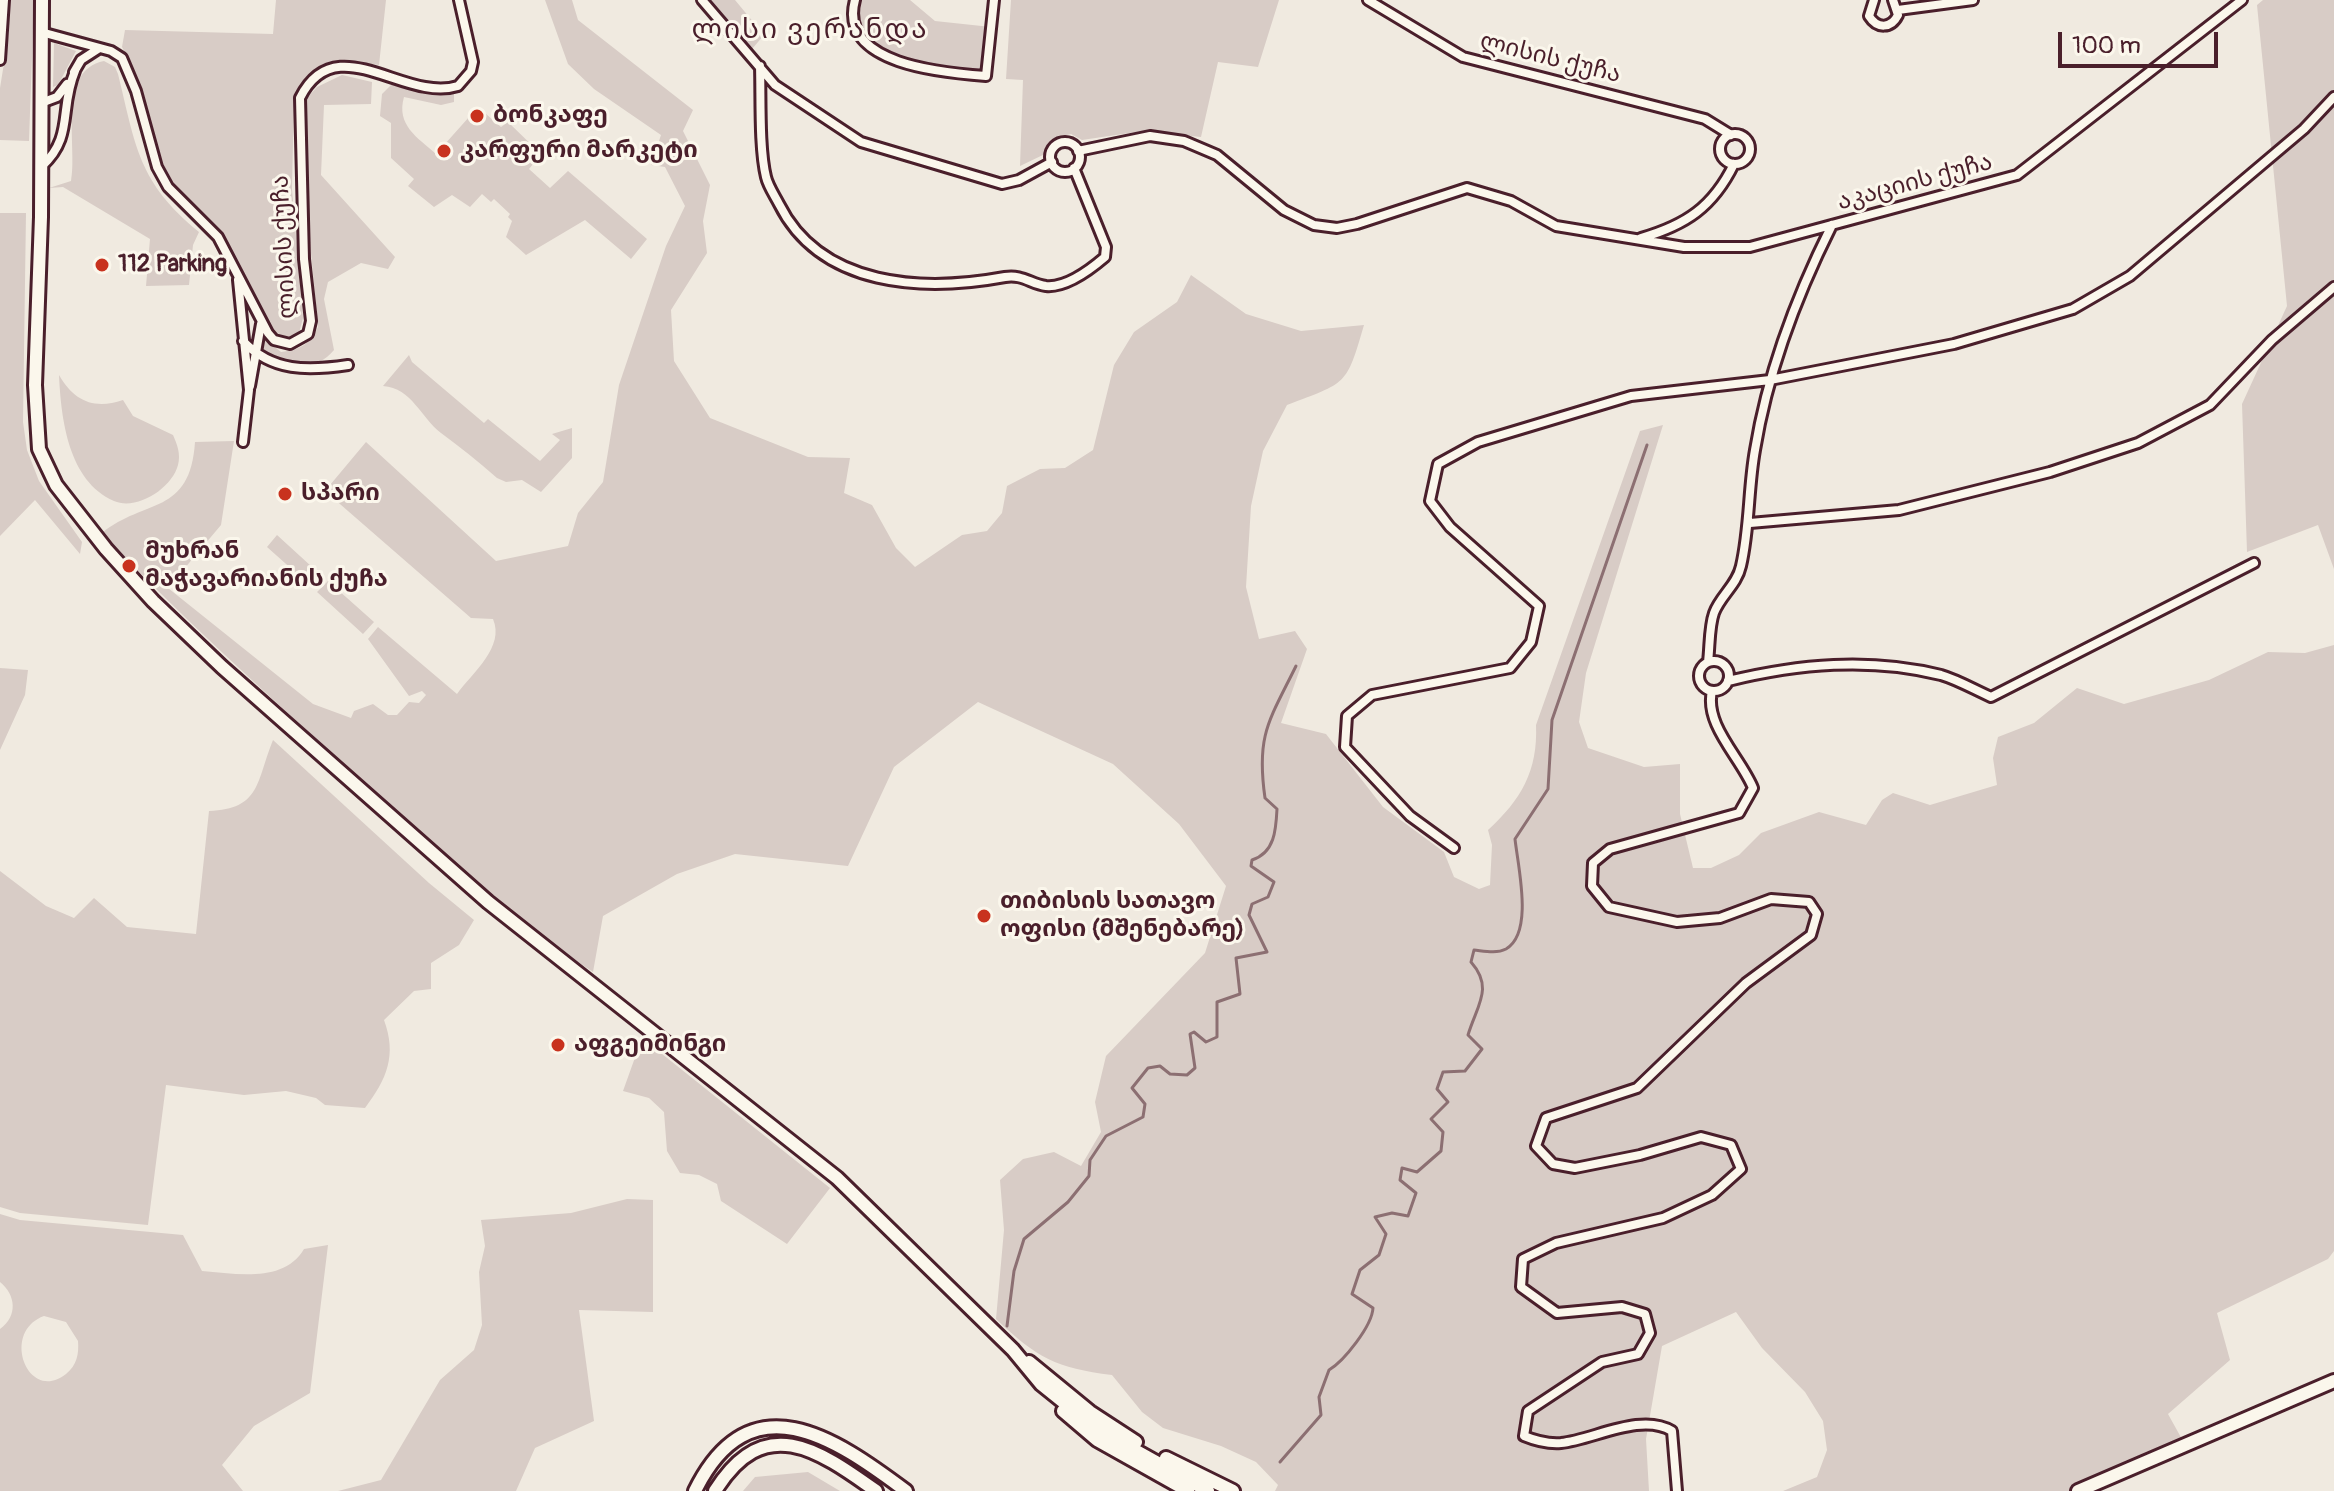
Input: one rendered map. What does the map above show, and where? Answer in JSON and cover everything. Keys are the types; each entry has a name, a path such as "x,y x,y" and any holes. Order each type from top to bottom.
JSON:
{"main road":[{"path":"42,0 42,166 35,385 39,449 56,485 106,549 153,601 222,667 488,902 837,1178 1013,1350 1071,1418 1097,1440 1188,1491"},
{"path":"1013,1350 1115,1430 1233,1491"},
{"path":"2078,1491 2334,1381"},
{"path":"1041,1384 1097,1429 1205,1489"},
{"path":"695,1491 719,1454 764,1428 778,1427 819,1433 856,1454 906,1491"},
{"path":"715,1491 727,1472 746,1456 766,1445 779,1444 816,1450 876,1491"}],"street":[{"path":"0,60 4,0"},
{"name":"ლისის ქუჩა","path":"99,49 111,51 129,70 157,167 168,187 218,237 261,324 274,340 290,344 303,340 310,327 299,145 299,110 306,87 322,73 341,66 378,72 420,88 458,86 471,71 473,62 459,0"},
{"path":"702,0 775,85 861,142 888,153 1002,184 1019,180 1052,162"},
{"path":"855,0 855,28 866,41 893,60 925,71 986,76 994,0"},
{"name":"ლისის ქუჩა","path":"1368,0 1463,57 1705,119 1731,135"},
{"path":"1874,0 1869,16 1879,26 1892,23 1898,10"},
{"path":"1893,0 1898,10"},
{"path":"1898,10 1973,0"},
{"name":"აკაციის ქუჩა","path":"1636,239 1684,247 1750,247 2017,175 2242,0"},
{"path":"40,32 99,49"},
{"path":"41,103 57,97 89,53 99,49"},
{"path":"760,66 766,177 791,227 820,254 854,273 896,282 961,285 1016,275 1047,286 1065,283 1105,257 1106,247 1074,168"},
{"path":"42,166 57,152 63,140 68,87 75,71"},
{"path":"1454,848 1410,816 1345,747 1347,716 1372,695 1510,668 1531,642 1539,606 1450,527 1430,501 1438,464 1478,442 1631,396 1770,380 1954,344 2073,309 2111,289 2140,268 2304,129 2334,97"},
{"path":"1078,151 1150,136 1184,141 1217,155 1284,210 1314,225 1337,228 1357,224 1467,188 1511,201 1556,226 1636,239 1677,227 1701,211 1722,188 1734,164 1747,159 1750,145 1740,135 1724,139 1721,150 1724,158 1734,164"},
{"path":"1070,143 1078,151 1079,160 1074,168 1064,171 1052,162 1052,150 1058,144 1070,143"},
{"path":"1708,662 1714,611 1731,590 1740,570 1750,523 1754,452 1770,380 1797,295 1832,225"},
{"path":"237,275 249,390"},
{"path":"1750,523 1899,510 2050,472 2138,443 2210,405 2272,340 2334,287"},
{"path":"243,442 261,324"},
{"path":"243,341 257,354 284,367 302,370 348,365"},
{"path":"1728,681 1726,667 1718,661 1708,662 1701,668 1699,678 1704,687 1712,691 1722,689 1728,681 1790,666 1846,664 1942,675 1991,697 2254,563"},
{"path":"1677,1491 1672,1431 1665,1427 1649,1425 1564,1443 1544,1444 1524,1436 1528,1411 1602,1362 1638,1354 1650,1333 1645,1314 1622,1307 1557,1313 1521,1287 1523,1259 1556,1243 1663,1218 1712,1195 1741,1169 1731,1145 1701,1137 1640,1155 1575,1168 1553,1164 1536,1146 1546,1118 1637,1088 1746,983 1811,935 1817,914 1809,902 1771,899 1720,918 1677,922 1609,907 1592,886 1593,863 1610,849 1739,813 1753,788 1746,770 1730,750 1709,703 1712,691"}],"shaded area":[{"path":"9,0 34,0 29,141 0,140 0,88 9,32"},
{"path":"276,0 386,0 379,65 339,62 318,68 309,74 294,99 292,189 303,318 299,333 289,338 279,338 273,331 219,229 173,188 160,168 135,72 122,47 125,30 273,34"},
{"path":"545,0 572,0 578,20 693,110 683,131 710,185 703,221 707,253 671,310 674,361 710,418 808,457 850,458 844,493 872,505 896,548 915,567 962,535 987,531 1002,513 1007,486 1040,469 1065,468 1093,450 1114,365 1134,332 1177,302 1191,275 1246,314 1301,331 1364,325 1353,360 1341,380 1322,392 1287,405 1263,451 1251,506 1246,587 1259,639 1295,631 1307,649 1281,723 1326,734 1383,807 1444,852 1454,877 1479,889 1490,885 1492,845 1488,830 1518,796 1530,771 1536,725 1640,431 1663,425 1586,673 1579,722 1588,748 1644,767 1680,764 1680,814 1693,868 1711,868 1739,855 1761,833 1819,812 1866,825 1882,800 1893,793 1930,805 1997,785 1993,758 1998,737 2034,723 2077,688 2124,704 2209,680 2268,652 2305,653 2334,645 2334,1251 2328,1259 2217,1313 2230,1360 2168,1414 2183,1441 2078,1491 1783,1491 1817,1477 1827,1450 1823,1421 1805,1392 1762,1348 1736,1312 1662,1346 1646,1439 1649,1491 1275,1491 1278,1485 1256,1462 1221,1446 1163,1428 1142,1412 1112,1375 1076,1369 1036,1352 996,1319 1004,1230 1000,1180 1023,1159 1054,1152 1081,1166 1101,1132 1095,1102 1106,1056 1205,953 1226,886 1179,824 1113,764 978,702 894,767 848,866 735,854 677,874 603,916 593,972 526,924 431,844 219,649 102,533 175,494 191,466 195,442 234,441 221,525 168,588 313,704 351,718 354,711 373,704 388,715 397,715 409,702 419,703 426,695 422,691 409,696 368,639 378,627 457,694 479,668 495,639 493,619 471,618 325,491 366,442 496,561 568,546 578,513 603,482 619,385 666,246 685,206 665,167 651,165 661,135 594,89 568,64"},
{"path":"709,0 735,0 764,35 752,49"},
{"path":"855,0 910,0 935,21 991,27 986,76 893,60 855,28"},
{"path":"1011,0 1279,0 1258,67 1218,62 1201,137 1143,131 1082,140 1071,134 1051,139 1045,154 1020,166 1023,80 1006,79"},
{"path":"2263,0 2334,0 2334,569 2318,525 2247,552 2242,404 2287,306 2257,5"},
{"path":"54,43 76,51 58,85 53,87"},
{"path":"104,61 115,67 118,74 135,143 151,179 179,214 199,232 193,245 189,285 146,286 150,239 63,187 49,188 71,181 74,94 89,67"},
{"path":"342,75 372,82 371,104 324,105 321,175 395,257 388,269 361,263 328,282 324,299 334,350 317,363 300,365 263,350 264,338 281,352 288,351 308,342 318,327 304,179 306,99 317,87"},
{"path":"392,84 424,94 454,94 454,102 441,105 404,97 402,107 406,123 415,136 436,154 478,107 501,127 508,122 541,154 529,169 550,188 568,171 647,239 631,259 585,220 526,255 506,237 512,221 508,217 510,214 494,199 491,202 482,194 470,207 452,195 434,207 408,186 414,179 391,158 391,123 380,116 382,94"},
{"path":"0,213 26,213 23,422 27,450 39,481 82,542 80,554 35,500 0,536"},
{"path":"409,355 412,362 484,423 488,419 540,461 560,440 552,434 572,428 572,458 541,492 522,480 506,482 497,478 434,427 409,398 383,386"},
{"path":"59,375 78,397 103,404 123,400 133,416 173,435 179,453 178,465 169,482 152,495 133,503 114,501 99,492 86,479 70,447"},
{"path":"277,535 323,577 313,588 267,547"},
{"path":"328,581 374,622 363,634 317,592"},
{"path":"0,668 28,670 25,695 0,750"},
{"path":"273,740 429,883 474,920 459,945 431,963 431,989 414,991 384,1020 390,1056 379,1087 365,1108 325,1105 316,1098 286,1091 244,1095 166,1085 148,1225 20,1213 0,1207 0,871 46,906 74,918 94,898 127,927 196,934 209,811 239,805 248,799 259,780"},
{"path":"642,1038 830,1188 787,1244 721,1201 717,1184 699,1175 680,1173 667,1151 664,1112 649,1098 623,1091"},
{"path":"627,1199 653,1200 653,1312 579,1310 594,1421 535,1448 516,1491 338,1491 381,1480 440,1380 474,1350 482,1325 479,1272 485,1246 481,1220 571,1213"},
{"path":"0,1214 20,1220 183,1235 202,1271 272,1272 295,1260 304,1249 328,1245 310,1393 254,1426 222,1465 243,1491 0,1491 0,1329 10,1318 13,1306 9,1293 0,1282","holes":["44,1316 66,1322 78,1341 75,1363 70,1371 52,1381 40,1380 24,1362 24,1336 31,1324"]},
{"path":"808,1472 840,1491 743,1491 755,1477"}],"waterway":[{"path":"1280,1462 1321,1415 1319,1397 1329,1370 1342,1359 1368,1324 1373,1308 1352,1294 1360,1270 1379,1255 1386,1234 1375,1217 1392,1213 1408,1216 1416,1193 1400,1180 1402,1168 1417,1172 1441,1151 1443,1132 1431,1119 1448,1102 1437,1089 1443,1072 1465,1071 1482,1049 1468,1035 1483,989 1482,980 1471,962 1474,950 1502,951 1515,941 1520,929 1522,898 1515,839 1548,789 1552,720 1647,445"},
{"path":"1007,1326 1014,1271 1024,1239 1068,1202 1089,1176 1090,1160 1106,1136 1143,1117 1145,1104 1132,1088 1148,1068 1160,1066 1170,1074 1187,1075 1195,1068 1190,1034 1194,1032 1206,1042 1217,1037 1217,1002 1240,994 1236,958 1267,952 1249,915 1252,904 1268,897 1274,882 1251,866 1252,860 1260,857 1270,846 1275,832 1277,809 1265,798 1264,743 1272,715 1296,666"}],"place":[{"name":"ბონკაფე","path":"477,116"},
{"name":"კარფური მარკეტი","path":"444,151"},
{"name":"112 Parking","path":"102,265"},
{"name":"სპარი","path":"285,494"},
{"name":"მუხრან მაჭავარიანის ქუჩა","path":"129,566"},
{"name":"თიბისის სათავო ოფისი (მშენებარე)","path":"984,916"},
{"name":"აფგეიმინგი","path":"558,1045"}],"district":[{"name":"ლისი ვერანდა","path":"810,31"}]}
